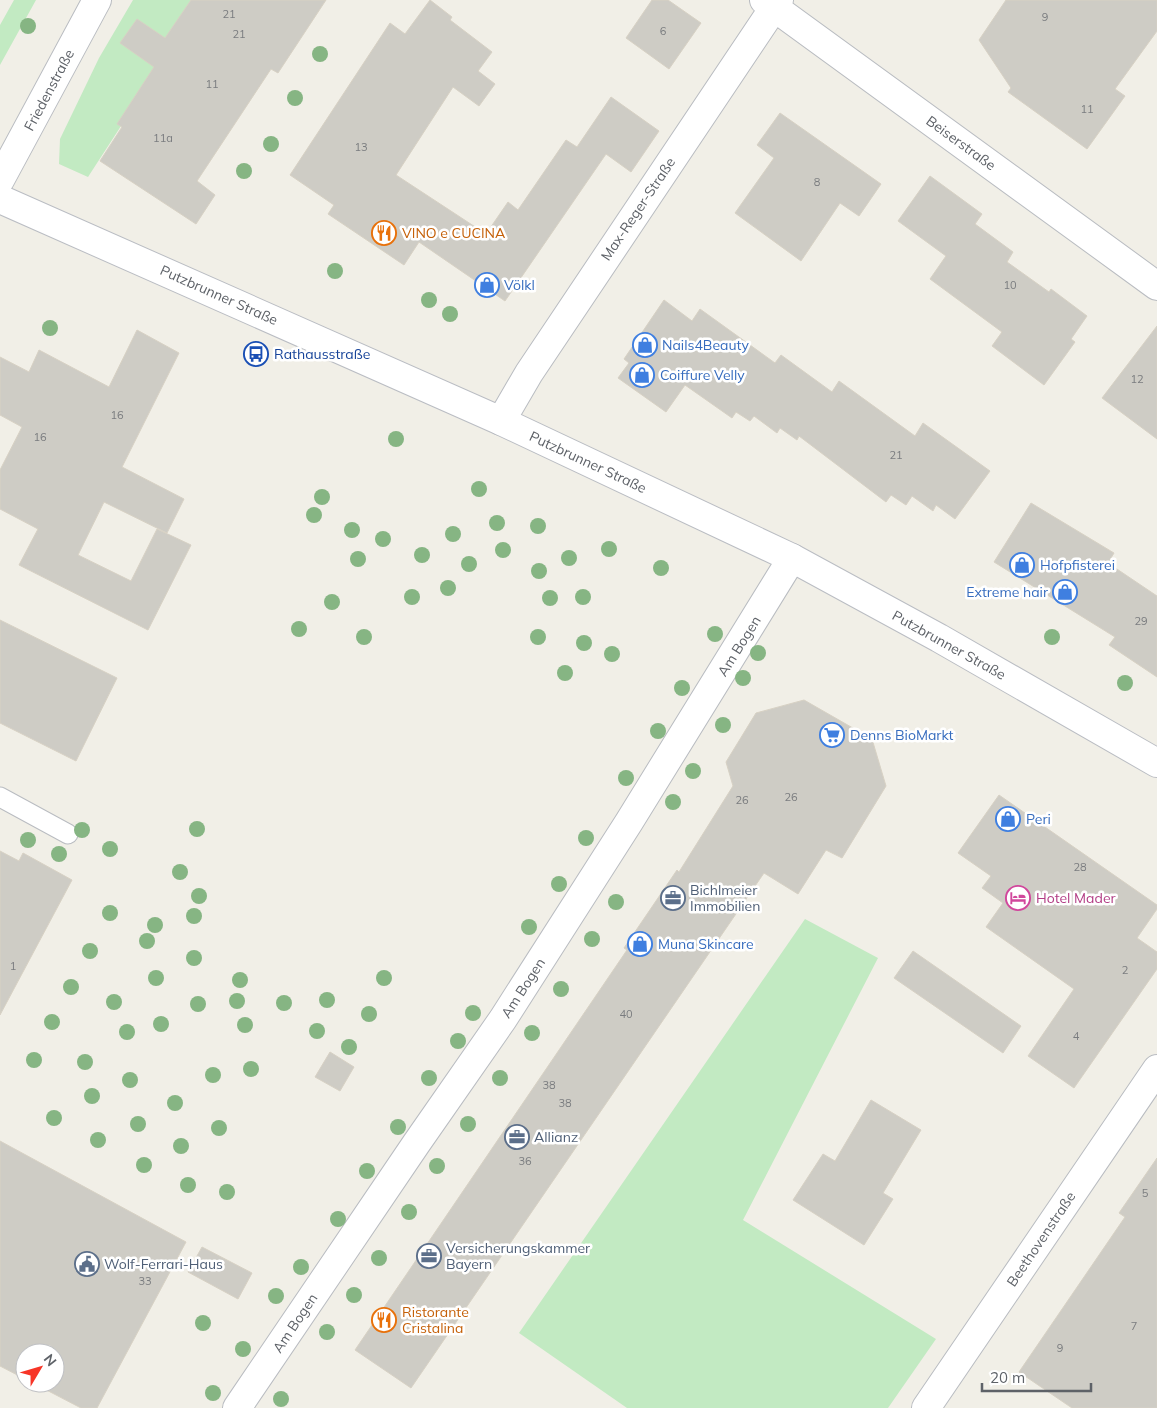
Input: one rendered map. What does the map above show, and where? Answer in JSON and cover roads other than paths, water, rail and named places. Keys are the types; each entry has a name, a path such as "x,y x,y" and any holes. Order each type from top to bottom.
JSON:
{"street":[{"name":"Friedenstraße","path":"0,180 97,0"},
{"name":"Beiserstraße","path":"773,2 1157,286"},
{"name":"Max-Reger-Straße","path":"501,421 528,373 773,2"},
{"name":"Putzbrunner Straße","path":"0,199 501,421 792,558 939,638 1157,763"},
{"name":"Am Bogen","path":"238,1408 410,1152 504,1019 629,822 792,558"},
{"name":"Beethovenstraße","path":"926,1408 1157,1069"}],"lane":[{"path":"0,797 68,834"}],"place":[{"name":"VINO e CUCINA","path":"384,233"},
{"name":"Völkl","path":"487,285"},
{"name":"Nails4Beauty","path":"645,345"},
{"name":"Rathausstraße","path":"256,354"},
{"name":"Coiffure Velly","path":"642,375"},
{"name":"Hofpfisterei","path":"1022,565"},
{"name":"Extreme hair","path":"1065,592"},
{"name":"Denns BioMarkt","path":"832,735"},
{"name":"Peri","path":"1008,819"},
{"name":"Bichlmeier Immobilien","path":"673,898"},
{"name":"Hotel Mader","path":"1018,898"},
{"name":"Muna Skincare","path":"640,944"},
{"name":"Allianz","path":"517,1137"},
{"name":"Versicherungskammer Bayern","path":"429,1256"},
{"name":"Wolf-Ferrari-Haus","path":"87,1264"},
{"name":"Ristorante Cristalina","path":"384,1320"}]}
